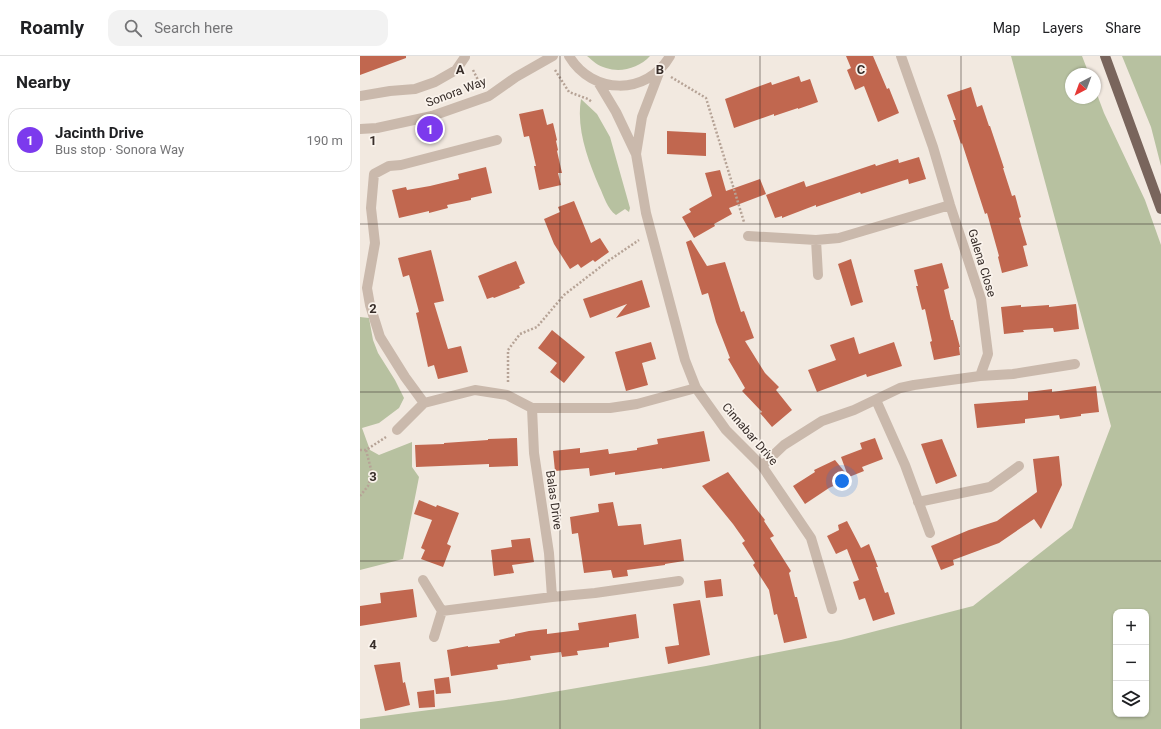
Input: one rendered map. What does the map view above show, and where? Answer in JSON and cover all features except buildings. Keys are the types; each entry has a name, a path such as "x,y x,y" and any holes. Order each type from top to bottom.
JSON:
{"main road":[{"path":"1105,56 1161,209"}],"street":[{"path":"360,96 415,89 435,82 456,70 466,57 465,56"},
{"path":"569,56 584,75 598,82 611,86 633,85 647,79 660,70 670,56"},
{"name":"Galena Close","path":"901,56 933,147 950,205 981,299 988,354 980,376"},
{"name":"Sonora Way","path":"360,129 377,128 432,116 489,96 516,77 551,57"},
{"name":"Cinnabar Drive","path":"636,154 642,117 660,70"},
{"name":"Cinnabar Drive","path":"598,82 616,112 636,154 646,213 685,360 696,388 726,430 762,466 811,538 832,608"},
{"path":"424,403 405,377 380,336 364,288 374,243 371,208 374,174 389,166 401,165 497,140"},
{"path":"748,236 816,240 839,238 950,205"},
{"path":"816,240 818,275"},
{"path":"762,466 784,445 822,420 854,410 900,388 980,376 1013,374 1075,364"},
{"path":"397,430 424,403 475,390 507,395 532,408 610,408 637,404 696,388"},
{"path":"876,400 905,465 930,532"},
{"name":"Balas Drive","path":"532,408 534,453 549,553 552,597"},
{"path":"918,502 990,487 1019,466"},
{"path":"423,580 442,611 434,637"},
{"path":"442,611 602,592 679,581"}],"path":[{"path":"551,57 569,92 588,99 593,103"},
{"path":"660,70 706,98 748,236"},
{"path":"507,395 508,350 520,334 537,327 564,295 642,237"},
{"path":"360,450 366,450 397,430"},
{"path":"360,496 368,486 372,473 366,450"}],"green space":[{"path":"587,56 650,56 641,64 624,70 618,70 600,66"},
{"path":"1011,56 1082,56 1087,68 1065,68 1065,104 1101,104 1145,200 1161,245 1161,729 360,729 360,719 506,700 706,666 841,640 973,606 1072,528 1111,426"},
{"path":"1122,56 1161,56 1161,166 1151,127"},
{"path":"581,99 597,114 610,137 630,208 629,212 625,209 616,215 608,206 599,186 584,144 580,122"},
{"path":"360,317 369,318 373,340 378,353 395,380 404,398 399,408 379,423 362,428 370,450 379,455 412,442 412,467 419,477 403,559 360,570"}],"place":[{"name":"Jacinth Drive","path":"430,129"}]}
